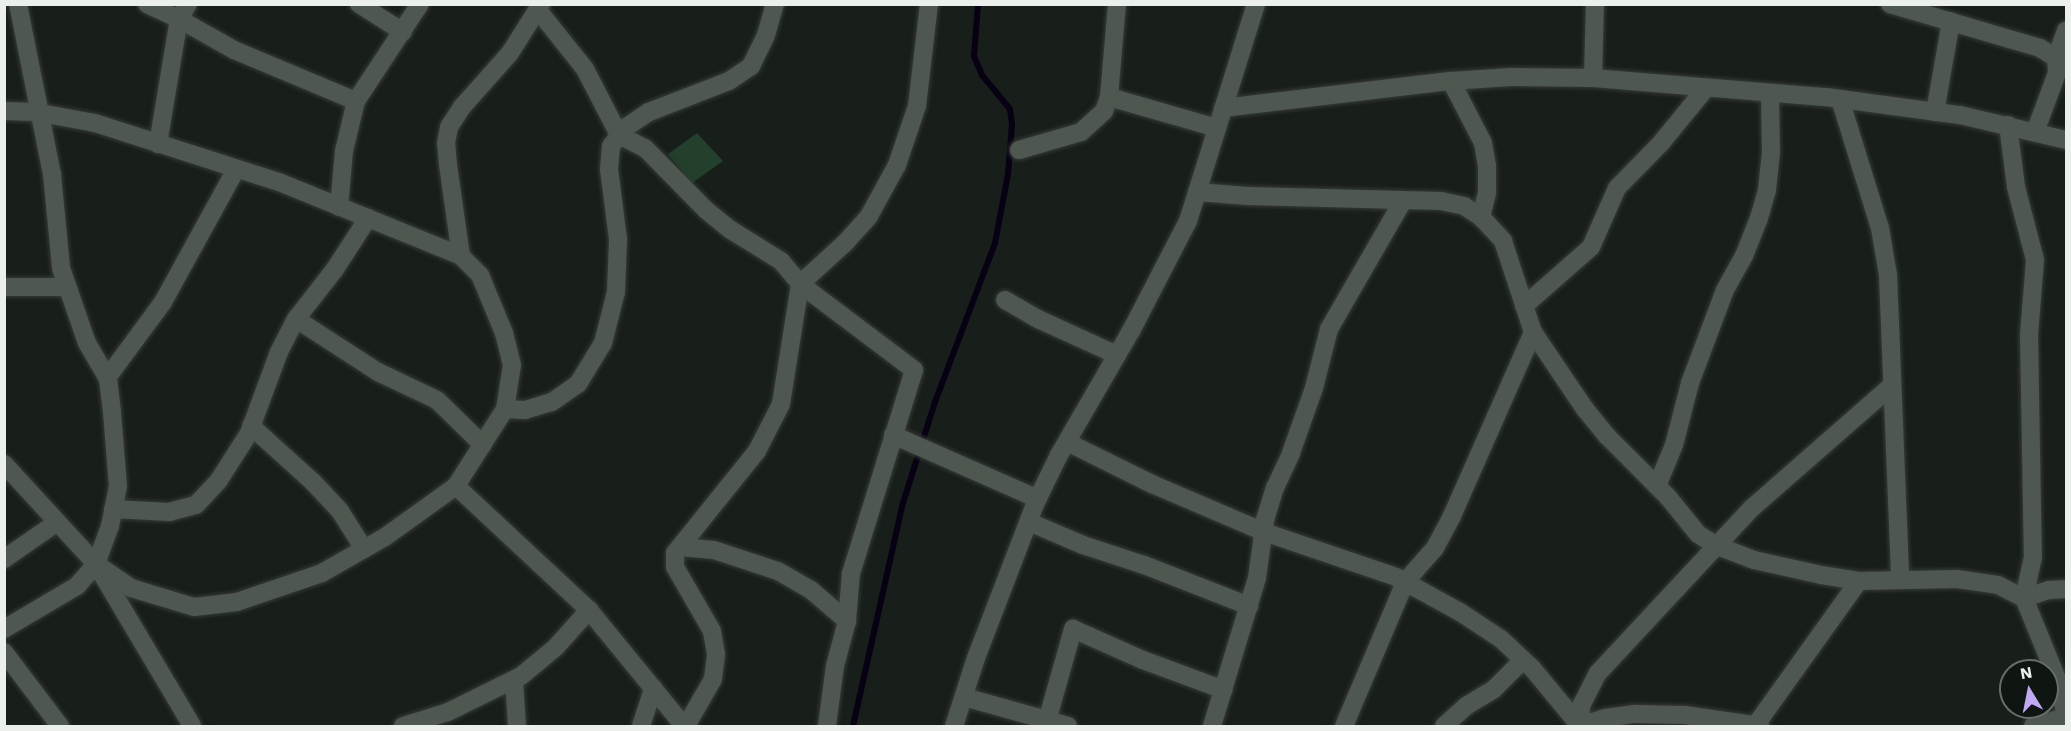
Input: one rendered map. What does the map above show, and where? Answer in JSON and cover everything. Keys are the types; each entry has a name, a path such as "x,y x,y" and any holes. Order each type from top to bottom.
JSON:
{"street":[{"path":"4,629 77,586 96,564 110,526 118,486 107,378 87,343 61,268 52,174 42,113 18,4"},
{"path":"147,4 183,12 234,50 356,101"},
{"path":"359,4 403,32"},
{"path":"339,207 344,151 356,101 420,4"},
{"path":"505,409 525,410 552,402 578,384 603,343 616,292 618,239 609,169 611,146 619,135 649,112 729,81 751,66 766,35 775,4"},
{"path":"456,486 589,609 685,726 713,679 716,654 712,631 675,567 675,553 757,451 781,404 800,284 845,243 869,216 897,165 917,106 929,4"},
{"path":"1019,150 1081,132 1104,111 1109,97 1117,4"},
{"path":"954,726 1038,499 1188,221 1256,4"},
{"path":"1593,78 1595,4"},
{"path":"1890,4 2040,48 2056,58"},
{"path":"461,256 448,165 446,143 449,127 462,107 510,53 540,7 585,69 619,135 645,148 706,210 731,230 781,261 800,284 914,370 901,438 851,573 847,621 835,666 827,726"},
{"path":"158,144 183,12"},
{"path":"1935,112 1951,21"},
{"path":"2035,132 2057,73 2056,58 2067,32"},
{"path":"1223,108 1451,81 1511,77 1593,78 1840,99 2008,125 2067,140"},
{"path":"1451,81 1483,143 1488,165 1487,193 1481,217"},
{"path":"1524,306 1591,247 1617,188 1662,143 1706,88"},
{"path":"1657,486 1674,445 1690,383 1725,290 1743,256 1762,209 1767,190 1771,153 1770,93"},
{"path":"1109,97 1217,128"},
{"path":"1840,99 1880,228 1888,275 1900,579"},
{"path":"4,111 42,113 95,123 236,169 368,218 461,256 480,275 504,333 512,365 505,409 456,486 364,549 322,573 237,602 194,607 131,588 96,564 4,464"},
{"path":"2008,125 2016,187 2035,260 2030,335 2032,557 2024,598 2046,649 2067,716 2033,726"},
{"path":"107,378 163,302 236,169"},
{"path":"1197,192 1248,196 1441,201 1464,206 1481,217 1503,240 1533,332 1585,409 1698,534 1715,545 1754,560 1859,581 1957,579 1998,585 2024,598 2049,590 2067,589"},
{"path":"1212,726 1249,606 1262,556 1264,532 1275,488 1291,453 1314,388 1329,330 1403,201"},
{"path":"114,509 168,512 196,505 219,480 251,426 279,352 296,319 335,269 368,218"},
{"path":"4,286 67,287"},
{"path":"1005,300 1038,319 1117,355"},
{"path":"296,319 378,372 437,400 483,445"},
{"path":"1344,726 1405,582 1434,548 1452,516 1533,332"},
{"path":"1580,726 1581,706 1598,673 1715,545 1780,482 1891,386"},
{"path":"251,426 314,482 339,511 364,549"},
{"path":"901,438 1038,499"},
{"path":"1067,442 1152,484 1264,532 1405,582 1501,639 1558,697 1580,726"},
{"path":"1029,522 1083,545 1144,565 1249,606"},
{"path":"4,559 56,523"},
{"path":"680,547 714,549 778,571 811,590 847,621"},
{"path":"96,564 192,726"},
{"path":"1580,726 1605,718 1635,714 1685,715 1757,726 1859,581"},
{"path":"404,726 447,712 514,680 556,647 589,609"},
{"path":"1047,721 1073,629 1143,660 1224,690"},
{"path":"4,652 60,726"},
{"path":"1444,726 1466,706 1493,690 1523,660"},
{"path":"514,680 517,726"},
{"path":"641,726 654,688"},
{"path":"963,697 1025,721 1047,721 1068,726"}],"building":[{"path":"697,133 723,161 692,183 668,154"}],"waterway":[{"path":"853,726 903,503 935,402 995,243 1008,174 1012,124 1010,109 982,75 974,56 978,4"}]}
